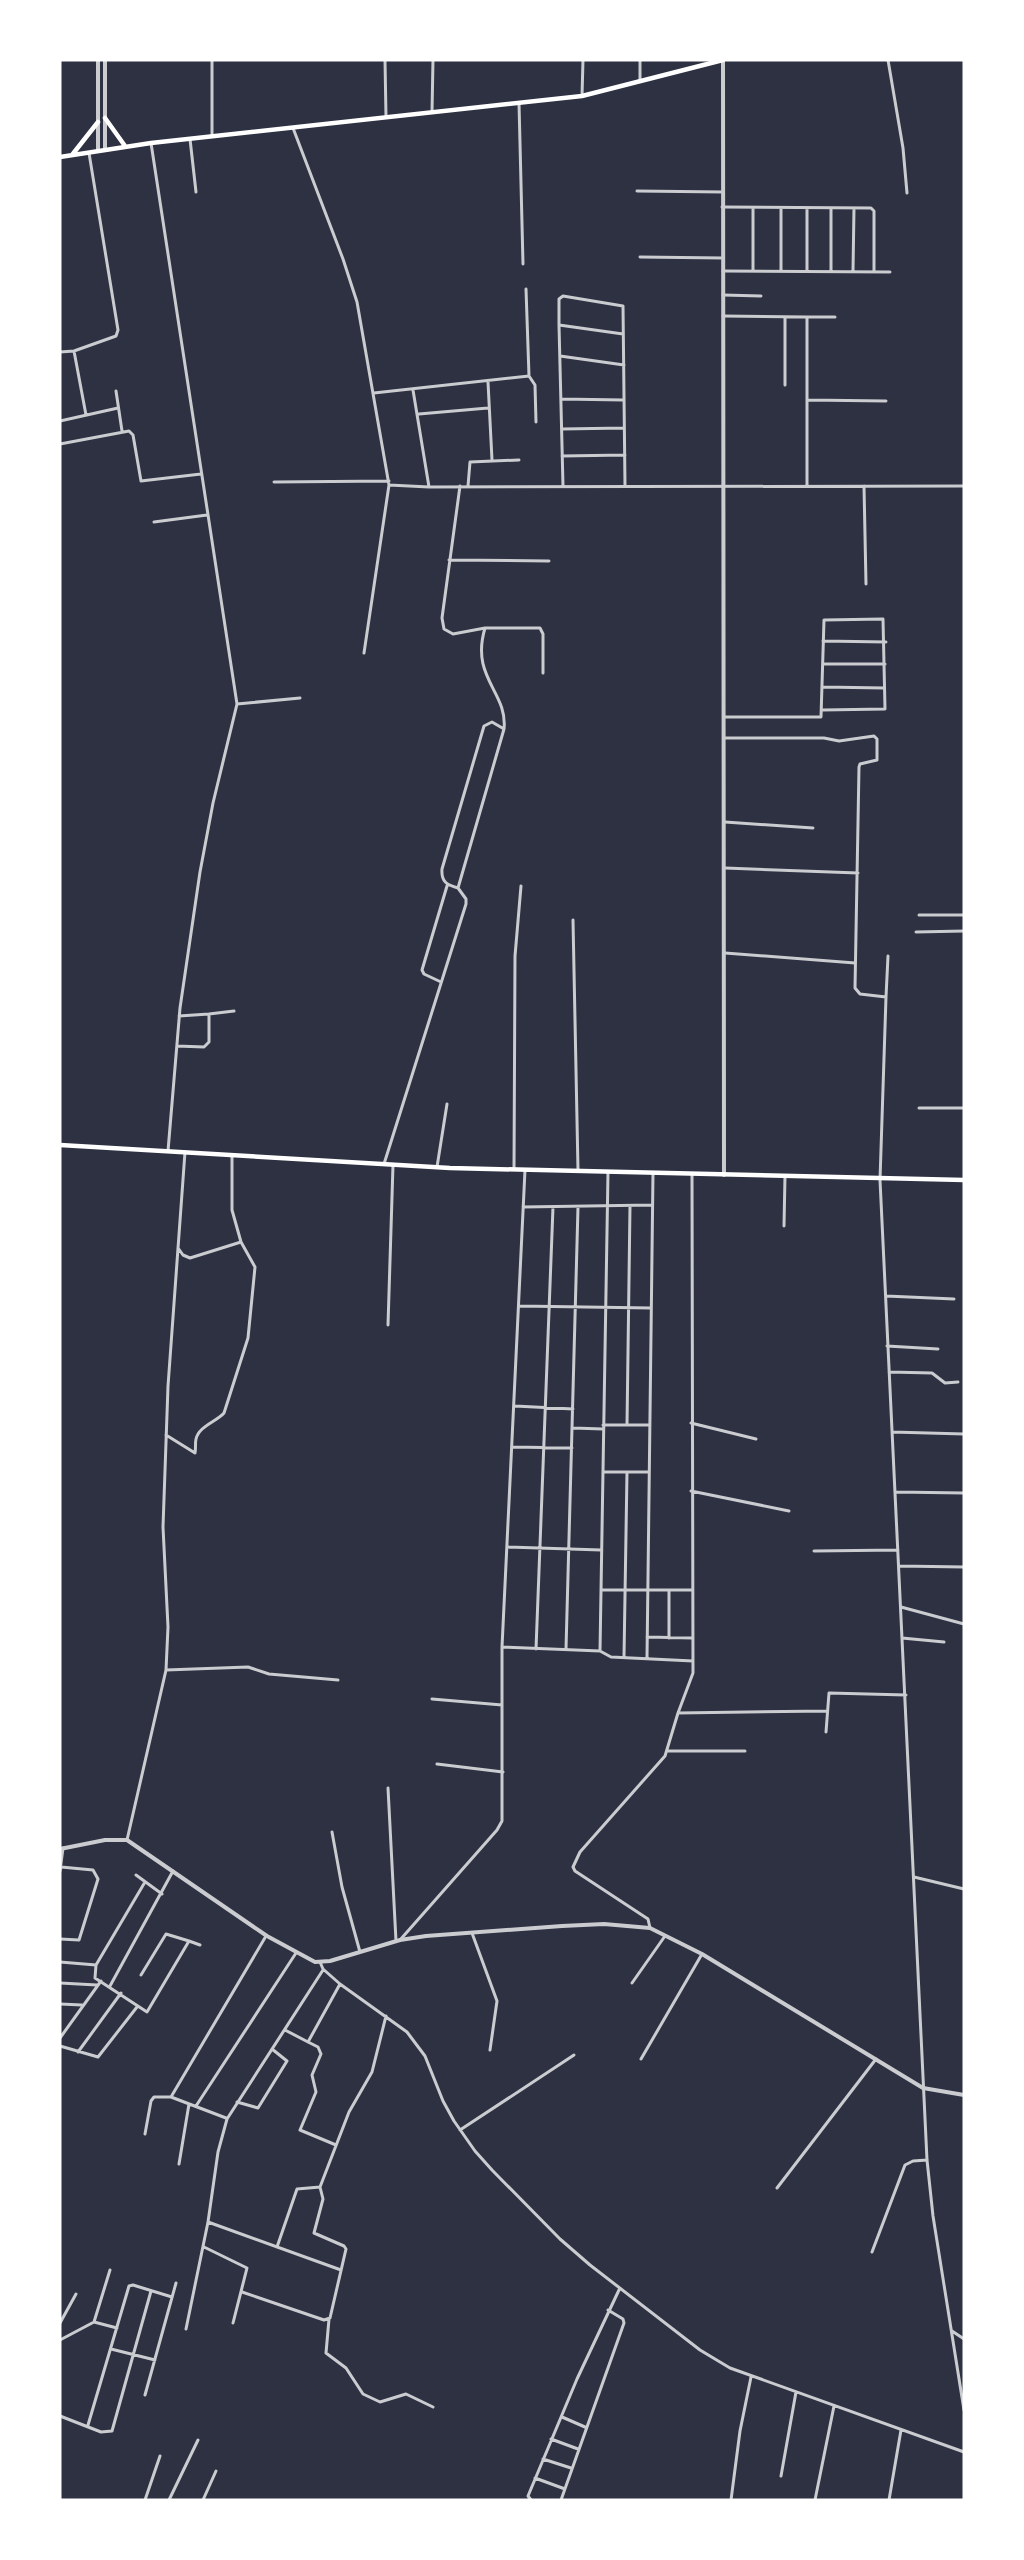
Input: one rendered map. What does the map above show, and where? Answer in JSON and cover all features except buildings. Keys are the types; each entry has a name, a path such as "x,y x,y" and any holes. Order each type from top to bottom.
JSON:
{"main road":[{"path":"60,158 125,146 582,96 723,60"},
{"path":"105,118 125,146"},
{"path":"72,155 98,122"},
{"path":"60,1145 514,1170 880,1180 964,1180"}],"street":[{"path":"98,60 98,150"},
{"path":"105,60 105,149"},
{"path":"212,60 212,136"},
{"path":"385,60 386,117"},
{"path":"432,60 432,112"},
{"path":"582,60 582,96"},
{"path":"640,60 640,82"},
{"path":"723,60 724,1174"},
{"path":"888,60 903,148 907,193"},
{"path":"519,104 523,264"},
{"path":"293,128 344,259 357,302 389,483 364,653"},
{"path":"190,139 196,192"},
{"path":"151,143 237,704 210,815 179,1016 168,1151"},
{"path":"60,352 74,351 116,336 118,330 89,152"},
{"path":"637,191 723,192"},
{"path":"722,207 854,208 874,211 874,271"},
{"path":"753,208 753,271"},
{"path":"853,271 854,208"},
{"path":"781,209 781,271"},
{"path":"807,209 807,271"},
{"path":"831,209 831,271"},
{"path":"640,257 723,258"},
{"path":"723,271 890,272"},
{"path":"526,289 529,376 535,385 536,422"},
{"path":"723,295 761,296"},
{"path":"563,486 559,325 561,296 621,303 624,334 625,486"},
{"path":"723,316 835,317"},
{"path":"785,317 785,385"},
{"path":"807,317 807,486"},
{"path":"559,325 624,334"},
{"path":"74,351 86,415"},
{"path":"560,356 624,365"},
{"path":"374,393 529,376"},
{"path":"488,382 492,460"},
{"path":"413,390 429,487"},
{"path":"116,391 123,431"},
{"path":"561,399 623,400"},
{"path":"808,400 886,401"},
{"path":"60,421 118,408"},
{"path":"418,414 489,408"},
{"path":"562,429 624,428"},
{"path":"60,444 131,431 141,481 201,474"},
{"path":"562,456 625,455"},
{"path":"468,486 469,464 492,460 519,460"},
{"path":"274,482 389,483 429,487 964,486"},
{"path":"460,486 442,618 444,629 453,634 485,627 540,628 543,634 543,673"},
{"path":"864,486 866,584"},
{"path":"154,522 207,515"},
{"path":"449,560 549,561"},
{"path":"725,717 817,719 822,716 825,618 882,618 885,623 886,642 884,710 823,710"},
{"path":"458,888 504,729 504,717 480,658 480,644 485,627"},
{"path":"823,641 886,642"},
{"path":"823,664 885,664"},
{"path":"823,687 885,688"},
{"path":"237,704 300,698"},
{"path":"384,1164 466,902 458,888 447,885 443,881 442,869 484,726 492,722 504,729"},
{"path":"725,738 824,738 839,741 876,736 877,760 860,764 859,767 855,988 857,993 886,997"},
{"path":"725,822 813,828"},
{"path":"725,868 858,873"},
{"path":"441,982 424,974 422,970 447,885"},
{"path":"514,1170 515,956 521,886"},
{"path":"918,915 964,915"},
{"path":"573,920 578,1171"},
{"path":"916,932 964,931"},
{"path":"725,953 855,963"},
{"path":"888,956 880,1180 915,1877 923,2088 933,2216 964,2410"},
{"path":"179,1016 234,1011"},
{"path":"177,1046 208,1044 209,1014"},
{"path":"437,1167 447,1104"},
{"path":"919,1108 964,1108"},
{"path":"127,1840 166,1670 168,1627 163,1527 166,1435 185,1152"},
{"path":"166,1435 195,1453 197,1436 201,1429 217,1422 224,1413 229,1393 241,1367 252,1321 255,1265 241,1242 231,1202 232,1155"},
{"path":"388,1325 393,1165"},
{"path":"398,1940 497,1830 503,1811 502,1647 525,1170"},
{"path":"600,1651 608,1172"},
{"path":"647,1658 653,1173"},
{"path":"650,1928 648,1919 575,1871 573,1867 580,1852 659,1764 667,1751 678,1713 692,1678 691,1423 694,1301 692,1174"},
{"path":"964,1175 964,1180"},
{"path":"784,1176 784,1226"},
{"path":"523,1207 652,1205"},
{"path":"627,1425 630,1206"},
{"path":"536,1649 553,1207"},
{"path":"566,1649 578,1207"},
{"path":"178,1246 183,1255 190,1258 241,1242"},
{"path":"886,1296 954,1299"},
{"path":"519,1306 651,1308"},
{"path":"887,1346 938,1349"},
{"path":"889,1372 932,1373 945,1383 958,1382"},
{"path":"515,1406 573,1409"},
{"path":"691,1423 756,1438"},
{"path":"573,1428 650,1425"},
{"path":"892,1432 964,1434"},
{"path":"513,1447 572,1448"},
{"path":"602,1472 649,1472"},
{"path":"624,1657 627,1472"},
{"path":"691,1491 789,1511"},
{"path":"895,1492 964,1493"},
{"path":"507,1547 601,1550"},
{"path":"814,1551 898,1550"},
{"path":"899,1566 964,1568"},
{"path":"601,1590 693,1590"},
{"path":"669,1590 669,1638"},
{"path":"901,1607 964,1624"},
{"path":"647,1637 692,1638"},
{"path":"902,1638 944,1642"},
{"path":"502,1647 600,1651 611,1657 693,1660"},
{"path":"166,1670 240,1666 269,1674 338,1680"},
{"path":"826,1732 829,1693 906,1695"},
{"path":"432,1699 502,1705"},
{"path":"678,1713 827,1711"},
{"path":"667,1751 745,1751"},
{"path":"437,1764 503,1772"},
{"path":"388,1788 398,1940"},
{"path":"332,1832 342,1887 360,1952"},
{"path":"60,1939 79,1940 98,1878 97,1872 93,1870 61,1869 62,1848 105,1840 127,1840 267,1936 296,1953 320,1962 398,1940 471,1932 604,1924 650,1928 702,1954 923,2088 964,2095"},
{"path":"110,1986 162,1894 172,1871"},
{"path":"135,1875 162,1894"},
{"path":"915,1877 964,1889"},
{"path":"99,1983 94,1978 96,1965 145,1882"},
{"path":"471,1932 497,2001 490,2049"},
{"path":"141,1975 166,1934 200,1945"},
{"path":"632,1983 666,1935"},
{"path":"171,2097 267,1936"},
{"path":"60,1983 99,1983 110,1986 147,2012 151,2010 189,1941"},
{"path":"196,2106 296,1953"},
{"path":"641,2059 702,1954"},
{"path":"60,1962 96,1965"},
{"path":"320,1962 323,1969 340,1984 386,2016 416,2042 425,2055 443,2101 475,2151 560,2239 619,2290 718,2362 751,2377 964,2452"},
{"path":"186,2329 204,2247 218,2152 227,2119 323,1969"},
{"path":"60,2038 99,1983"},
{"path":"308,2042 340,1984"},
{"path":"78,2052 121,1993"},
{"path":"60,2004 83,2005"},
{"path":"60,2046 99,2056 138,2006"},
{"path":"386,2016 372,2072 349,2112 320,2187 323,2199 314,2233 346,2247 329,2319 326,2353 346,2368 363,2394 380,2402 389,2402 406,2394 433,2407"},
{"path":"285,2030 318,2047 321,2054 312,2075 317,2089 316,2094 300,2130 336,2145"},
{"path":"237,2102 258,2108 287,2061 272,2049"},
{"path":"460,2130 574,2055"},
{"path":"777,2188 876,2059"},
{"path":"145,2134 152,2099 171,2097 227,2119"},
{"path":"179,2164 189,2104"},
{"path":"872,2252 905,2165 913,2161 927,2160"},
{"path":"277,2247 297,2189 320,2187"},
{"path":"208,2222 341,2270"},
{"path":"204,2247 247,2268 233,2323"},
{"path":"94,2322 110,2270"},
{"path":"145,2395 176,2283"},
{"path":"88,2425 130,2285 172,2297"},
{"path":"60,2417 88,2425 101,2432 112,2431 151,2290"},
{"path":"531,2500 528,2497 551,2439 619,2290"},
{"path":"242,2292 324,2320 329,2319"},
{"path":"60,2323 76,2294"},
{"path":"561,2500 585,2427 624,2323 621,2317 608,2310"},
{"path":"60,2340 94,2322 117,2328"},
{"path":"952,2331 964,2339"},
{"path":"111,2349 154,2360"},
{"path":"731,2500 740,2431 751,2377"},
{"path":"781,2476 796,2392"},
{"path":"815,2500 834,2406"},
{"path":"561,2417 585,2427"},
{"path":"889,2500 901,2430"},
{"path":"551,2439 578,2449"},
{"path":"170,2500 198,2440"},
{"path":"145,2500 160,2456"},
{"path":"543,2459 571,2468"},
{"path":"203,2500 216,2471"},
{"path":"535,2478 564,2489"}]}
